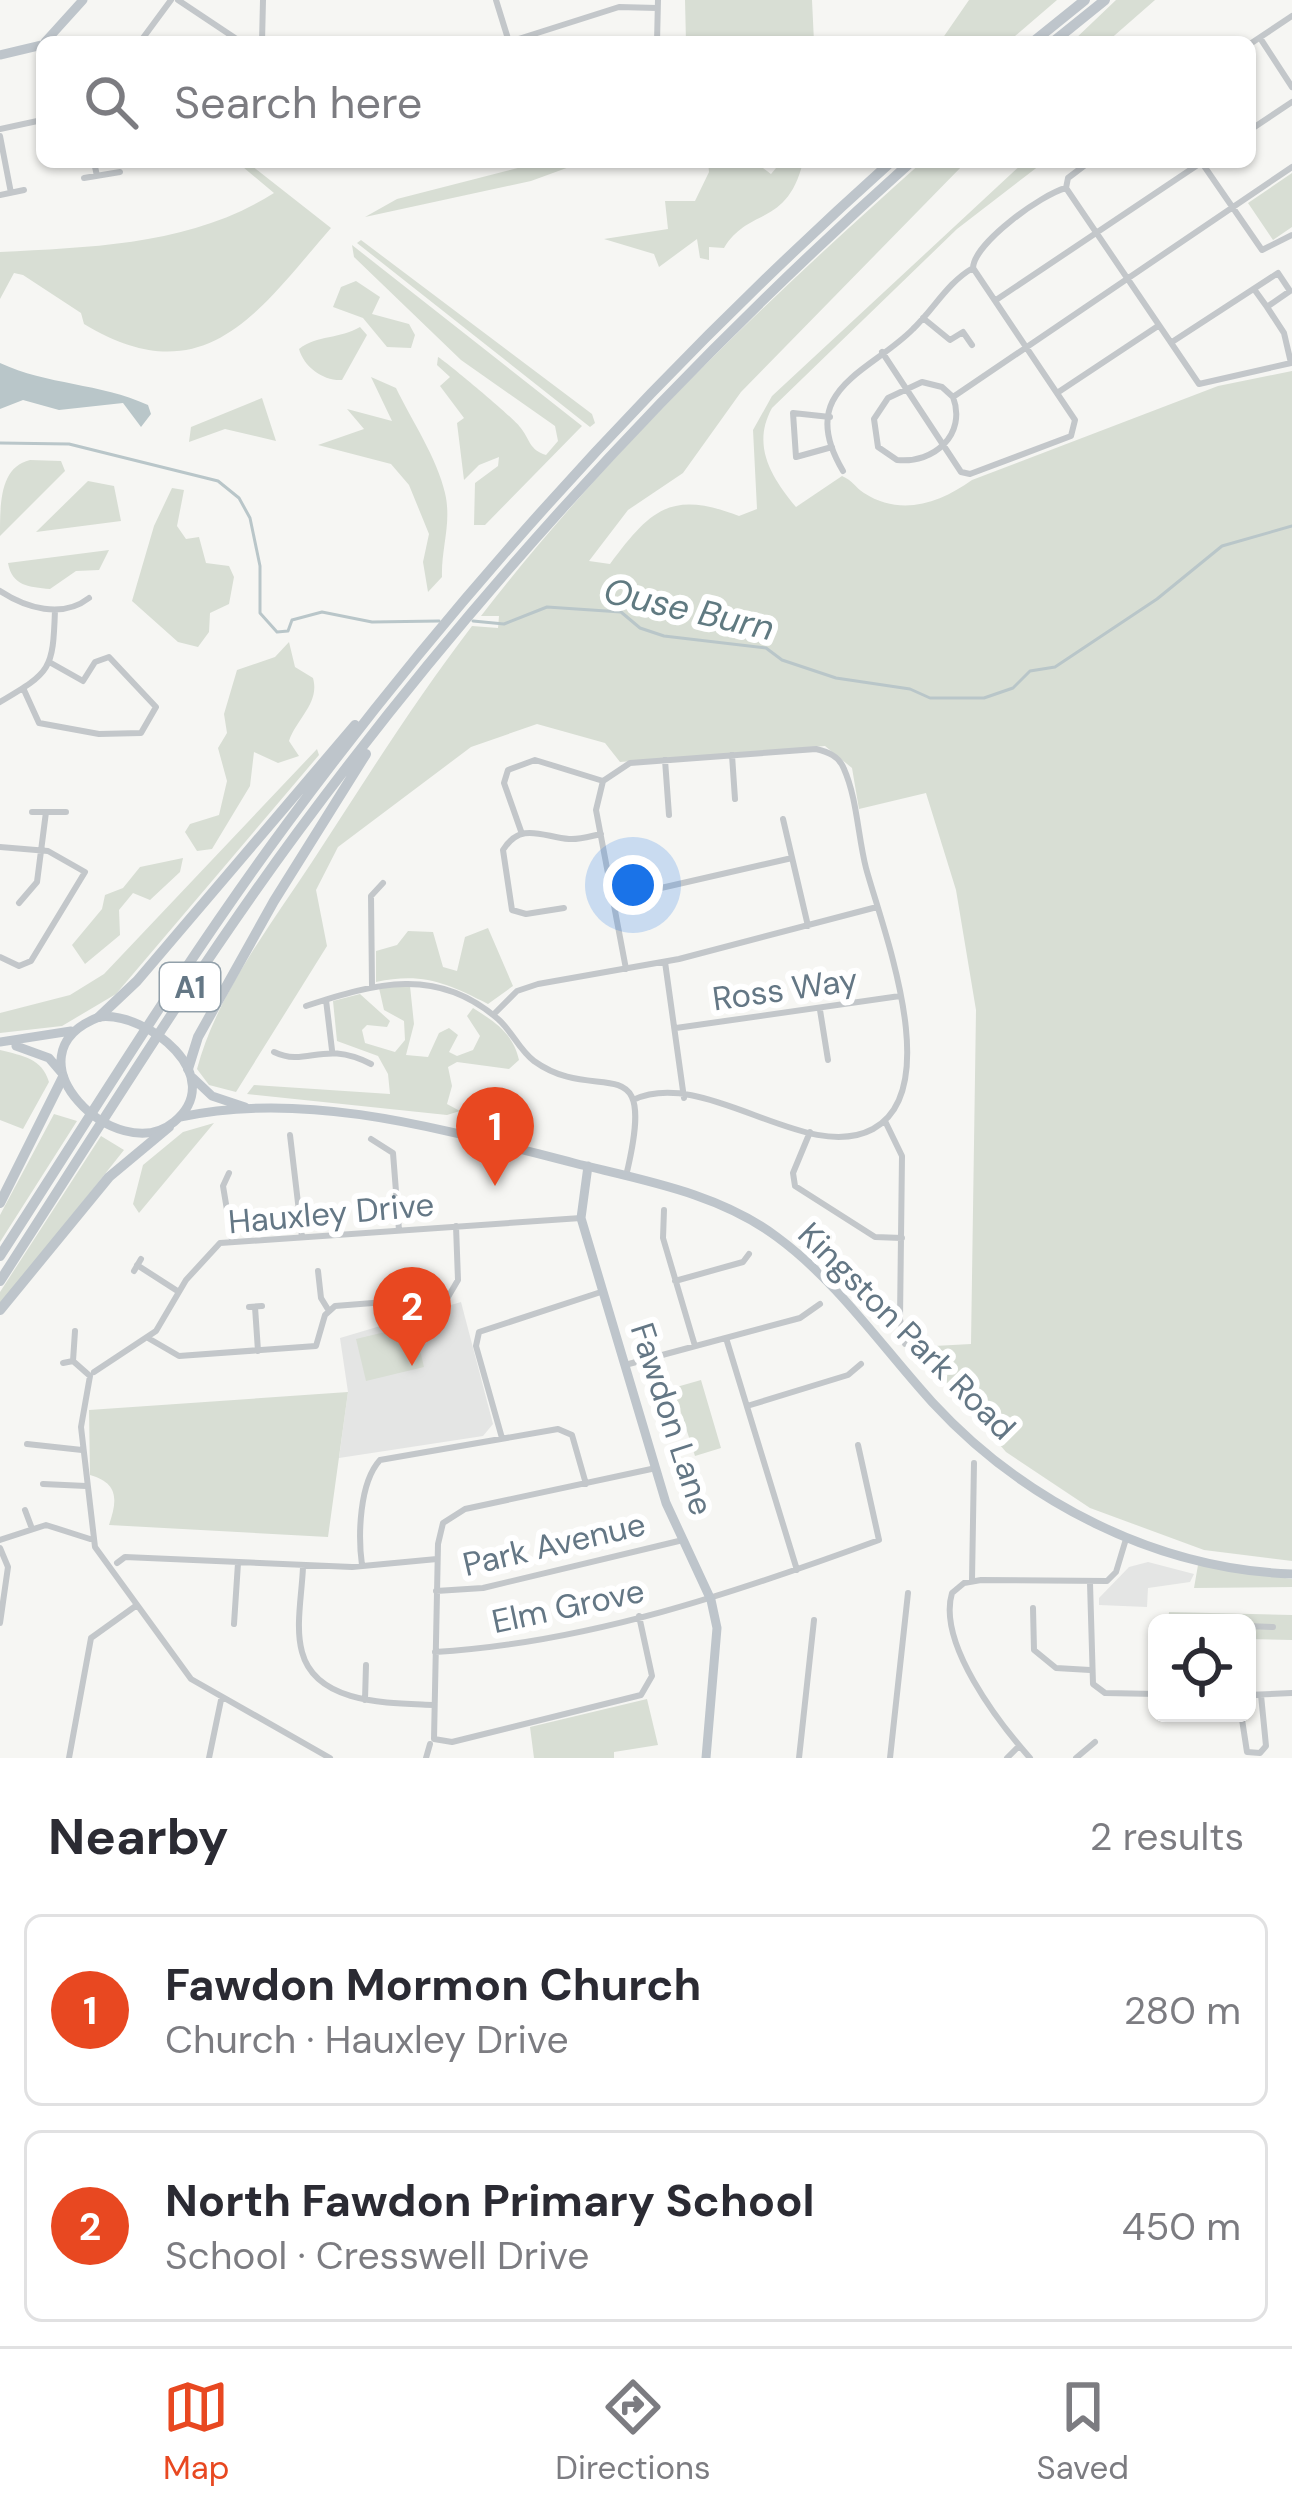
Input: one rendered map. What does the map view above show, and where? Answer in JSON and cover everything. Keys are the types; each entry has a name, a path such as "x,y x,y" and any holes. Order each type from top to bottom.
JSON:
{"highway":[{"path":"1040,36 1085,0"},
{"path":"1060,36 1105,0"},
{"name":"A1","path":"0,1256 240,889 391,699 628,416 769,274 884,168"},
{"name":"A1","path":"456,620 707,354 905,168"},
{"name":"A1","path":"99,1017 137,981 289,797 391,699"},
{"name":"A1","path":"189,1071 198,1037 391,699"},
{"name":"A1","path":"0,1281 240,913 391,699"},
{"path":"0,1203 63,1075"},
{"path":"0,1310 109,1177 169,1127"}],"street":[{"path":"50,36 83,0"},
{"path":"145,36 175,0 232,36"},
{"path":"262,0 262,36"},
{"path":"496,0 507,36"},
{"path":"528,36 619,7 658,4 657,36"},
{"path":"1256,42 1292,16"},
{"path":"1262,40 1292,87"},
{"path":"0,55 36,45"},
{"path":"1256,126 1292,102"},
{"path":"11,193 0,133 36,122"},
{"path":"953,397 1292,167"},
{"path":"95,168 97,176"},
{"path":"1081,168 1068,178 1066,188 1199,384 1292,364 1278,324 1255,289"},
{"path":"994,301 1193,168"},
{"path":"1206,168 1262,250 1292,235"},
{"path":"84,178 120,172"},
{"path":"882,352 966,474 1075,433 1075,419 973,268 974,255 988,240 1052,192 1066,188"},
{"path":"0,195 24,190"},
{"path":"843,471 832,447 830,417 849,376 923,318 973,268"},
{"path":"1172,342 1278,273 1291,291 1267,307"},
{"path":"923,318 950,340 963,332 972,345"},
{"path":"1057,393 1158,326"},
{"path":"935,384 953,397 957,420 944,446 908,461 878,447 873,433 877,411 904,387 935,384"},
{"path":"830,417 793,413 790,425 796,457 832,447"},
{"path":"0,591 28,605 55,610 89,598"},
{"path":"1,698 24,690 51,663 55,610"},
{"path":"24,690 39,724 99,734 140,733 156,707 109,657 95,662 83,681 51,663"},
{"path":"626,969 596,810 603,781 630,763 816,749 836,757 846,773 900,996 903,1091 885,1121 845,1138 810,1132 742,1108 654,1093 633,1100"},
{"path":"732,755 735,799"},
{"path":"522,834 504,783 508,770 535,760 603,781"},
{"path":"665,760 669,815"},
{"path":"32,812 66,812"},
{"path":"19,903 37,881 46,812"},
{"path":"783,819 808,928"},
{"path":"564,908 519,914 509,904 503,850 522,834 547,832 570,839 601,835"},
{"path":"0,847 42,851 86,872 32,961 19,967 0,957"},
{"path":"613,899 792,858"},
{"path":"372,986 371,896 383,884"},
{"path":"549,899 551,910"},
{"path":"494,1015 518,991 665,962 878,907"},
{"path":"665,962 684,1098"},
{"path":"306,1006 372,986 437,983 494,1015 536,1063 616,1084 633,1100 638,1124 626,1176"},
{"name":"Ross Way","path":"676,1028 900,996"},
{"path":"326,999 332,1050"},
{"path":"820,1010 828,1060"},
{"path":"99,1017 134,1021 168,1042 189,1071 189,1100 169,1127 145,1134 114,1127 83,1107 49,1058 0,1043 73,1030 99,1017"},
{"path":"63,1075 61,1054 73,1030"},
{"path":"274,1052 292,1059 332,1050 367,1062 358,1070"},
{"name":"Kingston Park Road","path":"189,1071 212,1096 262,1111"},
{"name":"Kingston Park Road","path":"180,1117 262,1111 387,1118 626,1176 726,1208 773,1234 815,1270 981,1450 1047,1496 1126,1539 1233,1569 1292,1574"},
{"path":"885,1121 901,1145 900,1319 905,1344"},
{"path":"810,1132 793,1173 795,1186 875,1237 902,1238"},
{"path":"290,1135 302,1237"},
{"path":"371,1139 393,1154 399,1230"},
{"name":"Fawdon Lane","path":"588,1166 580,1218 656,1468 682,1540 711,1600 718,1649 706,1758"},
{"path":"229,1173 223,1186 232,1241"},
{"path":"664,1210 663,1238 695,1346"},
{"name":"Hauxley Drive","path":"92,1374 148,1338 213,1247 232,1241 580,1218"},
{"path":"328,1310 448,1297 458,1280 456,1226"},
{"path":"676,1281 743,1262 749,1254"},
{"path":"137,1265 179,1292"},
{"path":"148,1338 179,1356 316,1346 328,1310 321,1298 318,1271"},
{"path":"502,1438 476,1346 479,1332 604,1291"},
{"path":"626,1365 800,1318 820,1304"},
{"path":"255,1307 258,1352"},
{"path":"73,1361 75,1331"},
{"path":"726,1338 797,1570"},
{"path":"63,1363 73,1361 92,1374 83,1395 82,1450 90,1539 191,1679 330,1758"},
{"path":"746,1406 848,1375 860,1364"},
{"path":"362,1565 361,1526 376,1463 502,1438 568,1431 586,1484"},
{"path":"27,1444 82,1450"},
{"name":"Elm Grove","path":"434,1652 490,1647 711,1600 879,1540 858,1445"},
{"path":"972,1580 974,1463"},
{"path":"427,1758 432,1742 440,1529 457,1512 656,1468"},
{"path":"43,1484 86,1486"},
{"path":"25,1510 31,1526"},
{"path":"0,1623 8,1567 0,1544 31,1526 65,1529 90,1539"},
{"path":"1030,1758 973,1679 952,1622 952,1593 972,1580 1090,1583 1113,1577 1126,1539"},
{"name":"Park Avenue","path":"436,1591 483,1588 682,1540"},
{"path":"117,1563 125,1557 303,1566 437,1559"},
{"path":"234,1624 238,1563"},
{"path":"303,1566 300,1640 306,1663 322,1681 365,1700 433,1705"},
{"path":"1090,1583 1093,1684 1105,1693 1148,1694"},
{"path":"890,1758 908,1593"},
{"path":"69,1758 91,1638 137,1605"},
{"path":"1033,1608 1034,1650 1056,1668 1090,1670"},
{"path":"432,1742 452,1742 645,1693 652,1676 639,1616"},
{"path":"800,1758 814,1620"},
{"path":"1256,1626 1273,1627"},
{"path":"365,1700 366,1665"},
{"path":"1256,1695 1292,1693"},
{"path":"1242,1722 1247,1752 1261,1754 1266,1746 1261,1695"},
{"path":"209,1758 221,1700"},
{"path":"1076,1758 1095,1742"},
{"path":"1007,1758 1019,1746"},
{"path":"307,1758 309,1747"}],"shaded area":[{"path":"685,0 812,0 814,36 686,36"},
{"path":"969,0 1057,0 1015,36 944,36"},
{"path":"1116,0 1155,0 1114,36 1078,36"},
{"path":"244,168 255,168 331,228 254,313 227,334 197,347 164,351 127,344 84,324 81,313 23,275 14,273 0,299 0,252 107,245 176,233 243,210 274,193"},
{"path":"518,168 567,168 531,181 365,217 397,199"},
{"path":"709,168 763,168 771,174 776,168 801,168 778,207 745,226 724,248 709,247 709,260 700,258 697,239 659,267 654,254 604,239 668,229 665,201 695,201"},
{"path":"915,168 960,168 741,392 683,473 628,510 589,561 610,564 651,518 679,505 716,508 739,516 757,509 753,430 772,396 1018,168 1036,168 957,229 772,408 764,435 767,461 796,507 842,476 864,493 892,504 934,501 972,480 1218,386 1292,371 1292,1561 1204,1550 1090,1508 1006,1452 916,1347 971,1344 976,1010 956,890 926,793 859,809 852,768 825,746 620,762 605,743 537,724 471,747 338,847 316,890 327,946 236,1092 209,1085 197,1069 218,1014 246,961 472,626 498,628 499,616 481,616 582,494 805,269"},
{"path":"1292,173 1292,227 1273,240 1248,203"},
{"path":"361,240 592,414 595,423 590,427 357,243"},
{"path":"352,245 582,426 485,525 474,525 475,483 498,466 499,457 479,465 464,480 457,423 464,418 440,386 450,377 437,365 438,357 515,422 540,453 546,455 558,441 555,426 461,360 354,257"},
{"path":"356,281 380,297 372,314 409,324 415,335 411,348 387,347 363,318 333,307 341,287"},
{"path":"360,327 367,335 342,380 321,375 299,349 321,339"},
{"path":"0,363 130,398 148,405 151,414 141,427 123,403 59,410 23,400 0,409"},
{"path":"371,377 396,388 445,493 442,577 428,592 423,562 429,534 409,485 391,464 318,445 364,429 347,409 392,421"},
{"path":"262,398 276,441 225,429 189,442 191,427"},
{"path":"30,460 61,461 65,471 0,536 7,478"},
{"path":"88,481 114,486 121,521 36,532"},
{"path":"172,488 184,490 177,526 186,539 199,537 206,563 229,566 234,577 229,604 210,613 209,632 198,647 178,642 132,601 154,526"},
{"path":"109,550 99,570 76,571 50,589 18,581 8,563"},
{"path":"289,642 295,667 313,678 314,687 311,703 289,741 299,756 278,763 254,752 250,786 212,849 197,851 185,832 190,824 219,815 227,781 218,748 227,733 224,714 237,670 275,657"},
{"path":"317,749 319,755 116,994 62,1026 0,1033 0,1013 70,995 104,974"},
{"path":"183,858 180,872 150,900 133,893 119,910 120,935 85,964 72,945 102,909 105,895 123,888 140,867"},
{"path":"488,928 513,986 488,1004 434,981 376,982 376,951 397,945 408,931 433,932 443,967 457,971 465,937"},
{"path":"410,986 414,1024 406,1055 428,1057 439,1033 449,1028 458,1035 449,1052 457,1056 473,1050 480,1036 467,1016 473,1008 502,1029 516,1051 519,1060 509,1069 457,1062 448,1067 452,1086 447,1104 460,1111 447,1115 247,1094 254,1085 390,1094 388,1074 378,1056 337,1041 333,1001 360,994 390,1021 387,1027 367,1025 362,1030 365,1043 395,1052 405,1040 404,1021 384,1010 379,988"},
{"path":"0,1050 36,1063 49,1082 23,1129 0,1120"},
{"path":"54,1114 77,1121 0,1242 0,1215"},
{"path":"214,1123 139,1213 133,1204 143,1165 183,1132"},
{"path":"101,1136 124,1150 0,1306 0,1292"},
{"path":"461,1302 493,1424 483,1436 339,1458 348,1392 340,1338"},
{"path":"414,1325 424,1367 366,1381 356,1339"},
{"path":"701,1380 721,1448 695,1456 673,1388"},
{"path":"348,1392 328,1537 109,1525 114,1507 111,1487 90,1475 89,1410"},
{"path":"1148,1562 1194,1574 1190,1582 1148,1588 1147,1607 1099,1605 1099,1598 1129,1567"},
{"path":"1198,1565 1292,1579 1292,1587 1194,1588"},
{"path":"1256,1614 1292,1615 1292,1640 1256,1639"},
{"path":"647,1699 658,1745 614,1752 614,1758 534,1758 530,1727"}],"waterway":[{"name":"Ouse Burn","path":"0,443 69,444 218,481 239,498 250,518 260,566 260,613 277,632 288,631 292,620 322,612 372,622 439,621"},
{"name":"Ouse Burn","path":"473,621 504,624 547,607 621,612 640,628 664,636 766,648 782,660 836,678 910,689 930,698 984,698 1013,688 1030,671 1055,667 1157,599 1222,546 1292,526"}],"place":[{"name":"Fawdon Mormon Church","path":"495,1186"},
{"name":"North Fawdon Primary School","path":"412,1366"}]}
